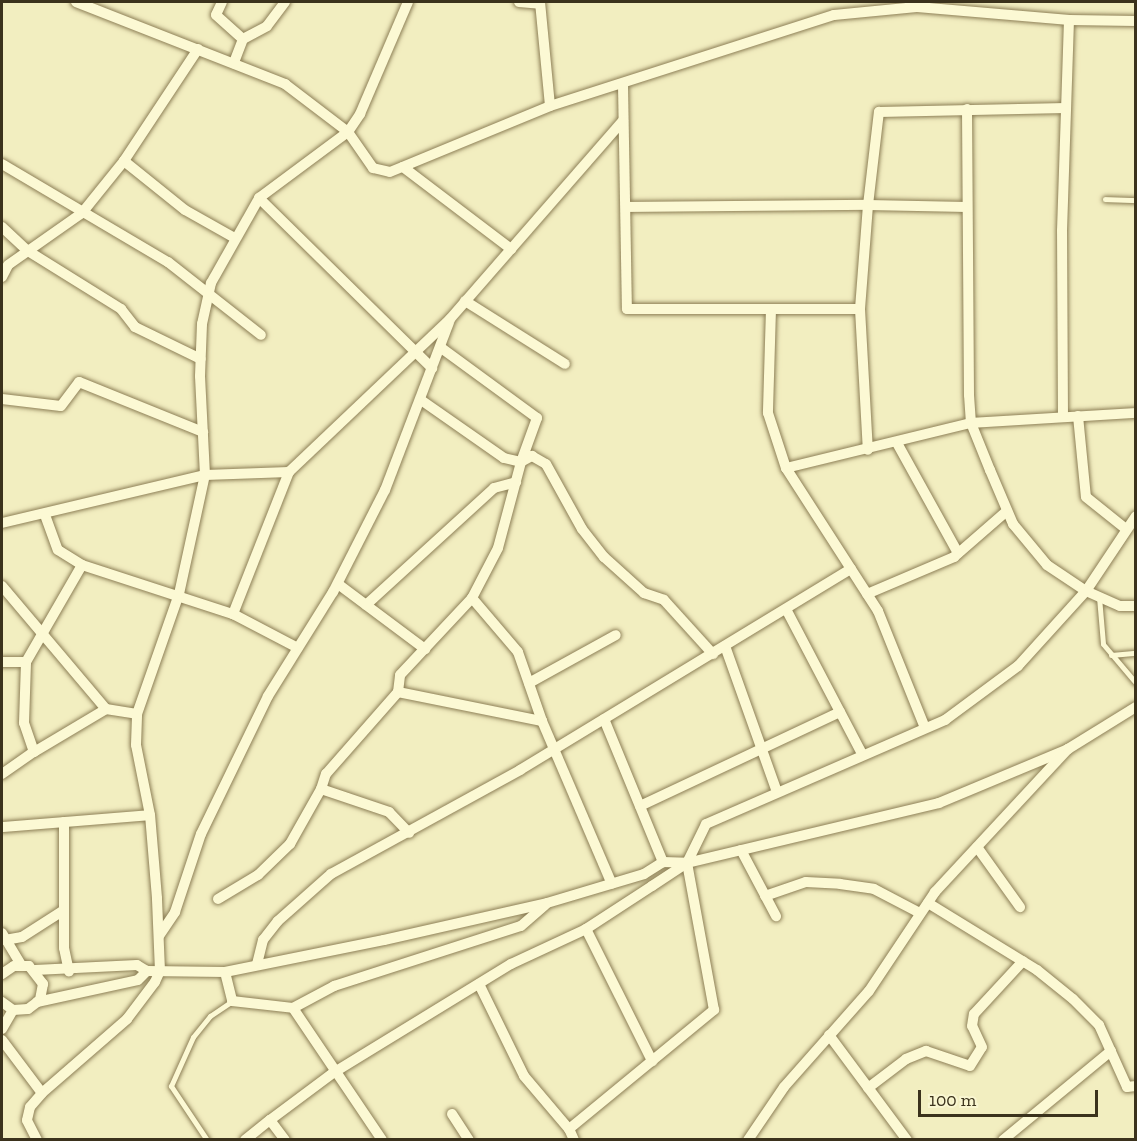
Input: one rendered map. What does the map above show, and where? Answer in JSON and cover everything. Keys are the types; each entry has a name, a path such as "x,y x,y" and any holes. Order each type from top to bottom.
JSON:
{"street":[{"path":"76,2 285,84 348,132 373,168 390,172 550,106 623,85 834,15 916,4 1069,20 1136,21"},
{"path":"222,2 216,15 243,39"},
{"path":"234,63 243,39 267,26 285,2"},
{"path":"37,1140 27,1120 30,1107 42,1093 127,1019 160,971 150,815 136,745 137,714 179,594 205,475 201,359 209,295 233,237 259,198 348,132 408,2"},
{"path":"519,2 540,3 550,106"},
{"path":"1063,417 1069,20"},
{"path":"2,277 8,265 82,213 124,161 198,49"},
{"path":"623,85 622,120 627,207 627,309 860,309"},
{"path":"868,450 860,309 867,205 879,112 1066,108"},
{"path":"967,109 971,423 1007,511 1047,565 1099,597 1136,606"},
{"path":"233,614 289,472 450,319 622,120"},
{"path":"124,161 185,210 233,237"},
{"path":"2,164 168,262 261,335"},
{"path":"403,168 511,249"},
{"path":"259,198 432,368"},
{"path":"627,207 867,205 968,207"},
{"path":"2,227 28,251 122,309 135,327 201,359"},
{"path":"465,301 564,364"},
{"path":"771,309 768,413 786,468 867,594 925,728"},
{"path":"159,936 175,912 201,834 268,696 338,584 385,489 421,400 450,319"},
{"path":"218,899 258,875 290,844 321,789 326,774 398,692 400,675 472,598 498,548 521,462 537,418 440,347"},
{"path":"2,399 61,406 79,382 203,432"},
{"path":"421,400 504,458 521,462 532,456 546,464 582,529 604,557 644,593 664,600 713,654"},
{"path":"786,468 897,443 971,423 1136,413"},
{"path":"1078,416 1086,497 1126,529"},
{"path":"897,443 958,553"},
{"path":"2,523 45,515 205,475 289,472"},
{"path":"366,605 494,488 516,482"},
{"path":"867,594 958,553 1007,511"},
{"path":"45,515 58,550 82,565 179,594 233,614 298,648"},
{"path":"245,1140 333,1073 478,984 586,929 687,863 706,824 862,754 945,720 1018,666 1086,591 1136,516"},
{"path":"34,752 24,723 26,662 44,638 82,565"},
{"path":"257,964 263,940 310,891 331,873 409,833 555,749 851,569"},
{"path":"338,584 424,649"},
{"path":"2,586 106,709 137,714"},
{"path":"472,598 518,652 542,721 612,884"},
{"path":"786,609 862,754"},
{"path":"529,683 616,635"},
{"path":"725,646 777,792"},
{"path":"2,662 26,662"},
{"path":"398,692 542,721"},
{"path":"3,937 21,965 35,970 69,971 137,965 147,971 225,972 547,903 612,884 663,862 687,863 939,803 1068,749 1136,707"},
{"path":"2,774 106,709"},
{"path":"640,806 840,712"},
{"path":"604,719 663,862"},
{"path":"748,1140 784,1087 869,991 928,903 1068,749"},
{"path":"321,789 389,812 409,833"},
{"path":"2,827 150,815"},
{"path":"64,822 64,948 69,971"},
{"path":"977,847 1020,907"},
{"path":"741,850 776,916"},
{"path":"478,984 524,1076 570,1136 652,1061 714,1010 687,863"},
{"path":"765,896 806,882 840,884 873,889 920,913"},
{"path":"225,972 232,1000 293,1008 334,986 521,926 547,903"},
{"path":"928,903 1023,961 1099,1025 1127,1087 1136,1086"},
{"path":"3,937 22,937 64,910"},
{"path":"586,929 652,1061"},
{"path":"868,1088 906,1059 926,1051 970,1066 982,1047 972,1026 974,1014 1023,961"},
{"path":"2,974 21,965"},
{"path":"35,970 43,984 37,1002"},
{"path":"2,1029 5,1007 28,1010 37,1002 138,980 147,971"},
{"path":"293,1008 333,1073 382,1140"},
{"path":"829,1035 903,1138"},
{"path":"2,1040 42,1093"},
{"path":"1003,1140 1111,1051"},
{"path":"452,1114 469,1140"},
{"path":"270,1120 285,1140"}],"lane":[{"path":"1105,199 1136,200"},
{"path":"1099,597 1099,628 1111,655 1136,683"},
{"path":"1111,655 1136,653"},
{"path":"207,1140 171,1086 193,1037 210,1016 232,1000"}]}
